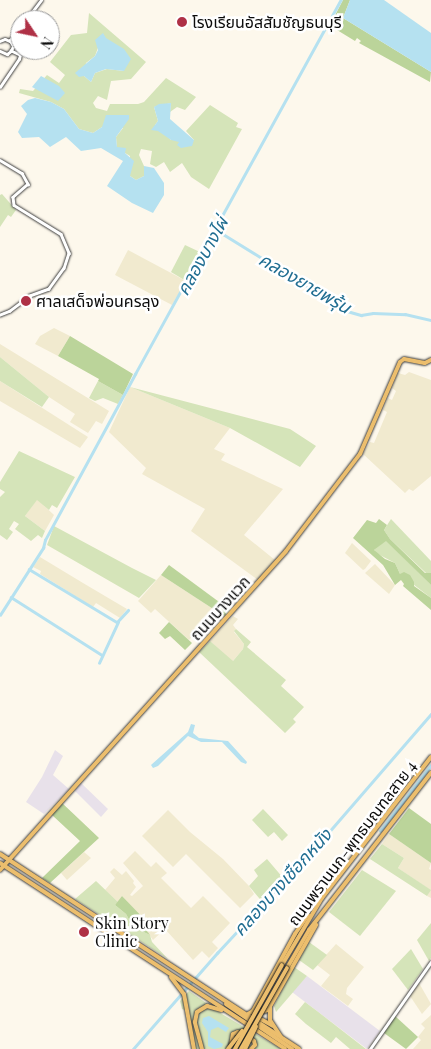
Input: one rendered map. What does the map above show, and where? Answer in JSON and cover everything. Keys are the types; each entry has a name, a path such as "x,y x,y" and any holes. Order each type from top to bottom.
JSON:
{"main road":[{"name":"ถนนบางแวก","path":"0,870 2,864 9,860 288,549 360,454 400,362 408,360 421,364 431,360"},
{"name":"ถนนพรานนก-พุทธมณฑลสาย 4","path":"231,1049 322,898 431,757"},
{"name":"ถนนพรานนก-พุทธมณฑลสาย 4","path":"241,1049 305,936 431,773"},
{"path":"374,831 377,837 382,837"},
{"path":"368,839 375,840 376,845"},
{"path":"0,854 299,1049"},
{"path":"2,864 285,1049"},
{"path":"231,1049 252,1016 258,1001 300,926 322,898"},
{"path":"258,1001 258,1009 263,1012 267,1010 324,911"},
{"path":"85,919 84,914 88,912"},
{"path":"167,972 182,988 194,1049"},
{"path":"216,995 292,1049"},
{"path":"273,1000 270,1018 281,1037"},
{"path":"202,1049 195,1022 198,1010 207,1006 237,1018"},
{"path":"245,1014 277,1029"},
{"path":"245,1049 260,1015"},
{"path":"231,1049 233,1034 237,1032 254,1041 255,1045 251,1049"},
{"path":"266,1036 280,1049"}],"street":[{"path":"0,41 10,40"},
{"path":"0,87 18,60"},
{"path":"0,160 22,173 28,184 13,198 14,205 61,234 69,253 64,268 49,289 30,296 10,311 0,315"},
{"path":"370,1049 431,962"}],"shaded area":[{"path":"128,250 186,281 172,305 115,275"},
{"path":"54,328 70,336 58,356 35,344 40,336"},
{"path":"0,344 109,411 102,424 96,421 88,433 70,422 75,414 49,397 0,357"},
{"path":"409,372 431,380 431,476 413,491 409,489 405,493 363,454 370,442 374,443 387,412 383,410 388,398 392,400 396,391 392,388 398,373 405,375"},
{"path":"0,381 88,437 80,448 0,401"},
{"path":"130,387 230,428 214,449 225,454 221,460 283,489 244,535 275,560 258,580 191,531 205,509 142,474 146,468 109,432"},
{"path":"37,499 54,515 45,531 25,516"},
{"path":"352,543 371,561 363,570 345,553"},
{"path":"40,557 127,609 120,618 96,603 93,607 40,574 41,571 33,567"},
{"path":"375,564 395,585 389,594 365,573"},
{"path":"161,575 224,616 205,638 197,631 189,640 155,609 151,613 138,601"},
{"path":"233,616 238,619 233,625 236,629 234,632 244,644 243,649 232,662 210,641"},
{"path":"55,750 63,756 53,775 69,789 44,814 26,802 42,777"},
{"path":"80,782 108,809 101,817 73,789"},
{"path":"168,810 190,832 223,859 249,886 254,894 240,908 186,854 173,867 142,836"},
{"path":"389,834 431,863 429,869 431,870 431,898 427,896 430,890 398,868 404,858 382,844"},
{"path":"135,851 151,867 156,862 167,873 161,878 191,908 203,896 230,923 212,942 218,948 209,958 202,951 193,960 165,929 153,940 143,926 146,923 122,896 118,902 105,890 115,878 110,872 114,868 122,875 126,871 134,881 133,883 136,887 130,895 132,896 143,886 123,863"},
{"path":"84,852 91,858 67,880 61,873"},
{"path":"336,944 364,967 347,988 346,994 353,999 348,1006 321,986 330,975 317,965"},
{"path":"307,976 380,1031 367,1049 292,992"},
{"path":"419,983 431,1004 422,1014 410,996"},
{"path":"431,1015 431,1049 413,1049 421,1040 418,1037 425,1028 421,1024"}],"green space":[{"path":"343,0 350,0 343,18 431,72 430,82 359,43 361,41 357,38 355,41 337,30 338,28 331,23"},
{"path":"89,13 146,62 131,79 111,81 107,100 98,96 93,103 96,108 107,111 110,104 138,104 144,102 166,78 196,97 185,110 177,107 170,112 171,103 154,107 158,121 155,125 171,140 194,140 186,131 210,105 238,123 236,127 242,129 209,189 191,177 182,163 170,172 164,162 156,167 150,164 152,151 141,149 139,155 144,166 144,176 136,180 130,176 130,156 125,153 125,148 117,148 116,137 123,128 102,127 93,133 79,129 64,109 51,102 19,93 20,89 33,91 47,75 59,83 65,75 50,62 52,60 60,60 60,49 71,35 87,33","holes":["103,34 124,71 107,69 95,73 91,82 84,76 86,63 95,56"]},
{"path":"2,194 16,210 11,217 8,215 0,227 0,195"},
{"path":"185,245 202,253 186,281 171,272"},
{"path":"70,336 133,374 123,395 58,356"},
{"path":"0,357 49,397 42,407 0,381"},
{"path":"98,381 123,395 118,404 103,398 95,401 89,398"},
{"path":"130,387 290,429 316,446 300,467 230,428"},
{"path":"19,451 75,477 57,508 52,505 49,510 37,500 25,516 45,531 42,538 38,535 31,541 15,529 19,524 14,521 9,529 13,532 7,540 0,535 0,497 5,492 0,489 0,482"},
{"path":"379,519 387,525 384,530 390,539 425,573 431,573 431,585 386,541 374,550 385,559 395,563 400,574 404,572 410,575 414,586 431,598 431,610 403,586 404,584 401,580 395,585 383,565 353,538 367,520 376,523"},
{"path":"391,519 431,561 431,573 426,573 390,539 384,530"},
{"path":"54,526 156,580 139,598 47,545"},
{"path":"386,540 431,585 431,598 400,574 395,563 376,553 374,550"},
{"path":"169,565 230,610 224,616 161,575"},
{"path":"169,622 192,643 185,650 170,636 165,639 159,633"},
{"path":"236,629 251,642 247,647 286,680 281,686 304,707 293,719 296,722 285,733 199,652 210,641 233,661 243,649 244,644 234,631"},
{"path":"61,802 99,838 50,883 42,878 80,841 52,815"},
{"path":"409,808 431,824 431,863 389,834"},
{"path":"263,809 288,835 282,841 274,832 268,837 252,820"},
{"path":"382,844 404,858 398,868 431,890 427,896 370,859"},
{"path":"267,859 284,879 264,904 249,886 258,876 254,870"},
{"path":"362,870 396,891 360,936 329,912"},
{"path":"96,881 118,902 115,905 126,914 133,927 150,935 152,942 168,959 75,899"},
{"path":"122,896 147,922 143,926 150,935 133,927 126,914 115,905"},
{"path":"431,923 431,958 429,961 417,940"},
{"path":"309,942 327,955 313,970 299,960"},
{"path":"411,949 423,969 408,990 392,969"},
{"path":"294,967 307,976 276,1012 274,1006"},
{"path":"189,991 222,1014 281,1049 253,1049 256,1043 238,1033 252,1042 250,1048 233,1049 234,1043 229,1049 196,1049 187,1011 182,1009 180,1001"},
{"path":"305,1002 366,1049 350,1049 336,1037 331,1043 306,1024 295,1014"},
{"path":"395,1016 418,1037 406,1049 384,1033"}],"water":[{"path":"350,0 384,0 431,33 431,72 343,18"},
{"path":"103,33 106,38 124,49 131,59 124,71 106,69 95,73 91,82 84,76 79,77 75,73 95,56 98,50 95,40"},
{"path":"41,76 59,86 65,93 58,101 32,87"},
{"path":"35,98 51,102 64,109 79,129 93,133 102,127 106,115 129,115 129,119 116,137 117,147 126,148 125,153 134,161 130,176 136,180 144,176 144,166 154,168 164,183 164,195 153,213 132,203 107,186 123,161 101,148 81,151 66,137 50,147 39,137 22,138 18,132 27,114 21,106 28,100"},
{"path":"171,103 170,119 194,140 192,146 181,148 177,145 179,142 171,140 158,131 151,130 158,121 154,107 159,104"},
{"path":"191,724 195,725 193,733 199,738 228,741 247,762 246,764 241,762 222,742 201,742 188,736 158,766 153,768 151,765 188,732"},
{"path":"209,1016 229,1028 226,1032 218,1027 211,1030 210,1037 223,1044 222,1047 214,1049 208,1046 208,1032 202,1023 203,1018"}],"waterway":[{"name":"คลองบางไผ่","path":"0,615 43,548 45,540 135,374 341,0"},
{"name":"คลองยายพรุ้น","path":"215,229 347,311 361,315 373,313 405,314 431,320"},
{"path":"29,569 117,622 128,610"},
{"path":"11,597 102,655"},
{"path":"99,663 118,622"},
{"name":"คลองบางเชือกหนัง","path":"133,1049 217,953 321,841 431,714"},
{"path":"380,831 431,765"}],"place":[{"name":"โรงเรียนอัสสัมชัญธนบุรี","path":"182,22"},
{"name":"ศาลเสด็จพ่อนครลุง","path":"26,301"},
{"name":"Skin Story Clinic","path":"84,932"}]}
